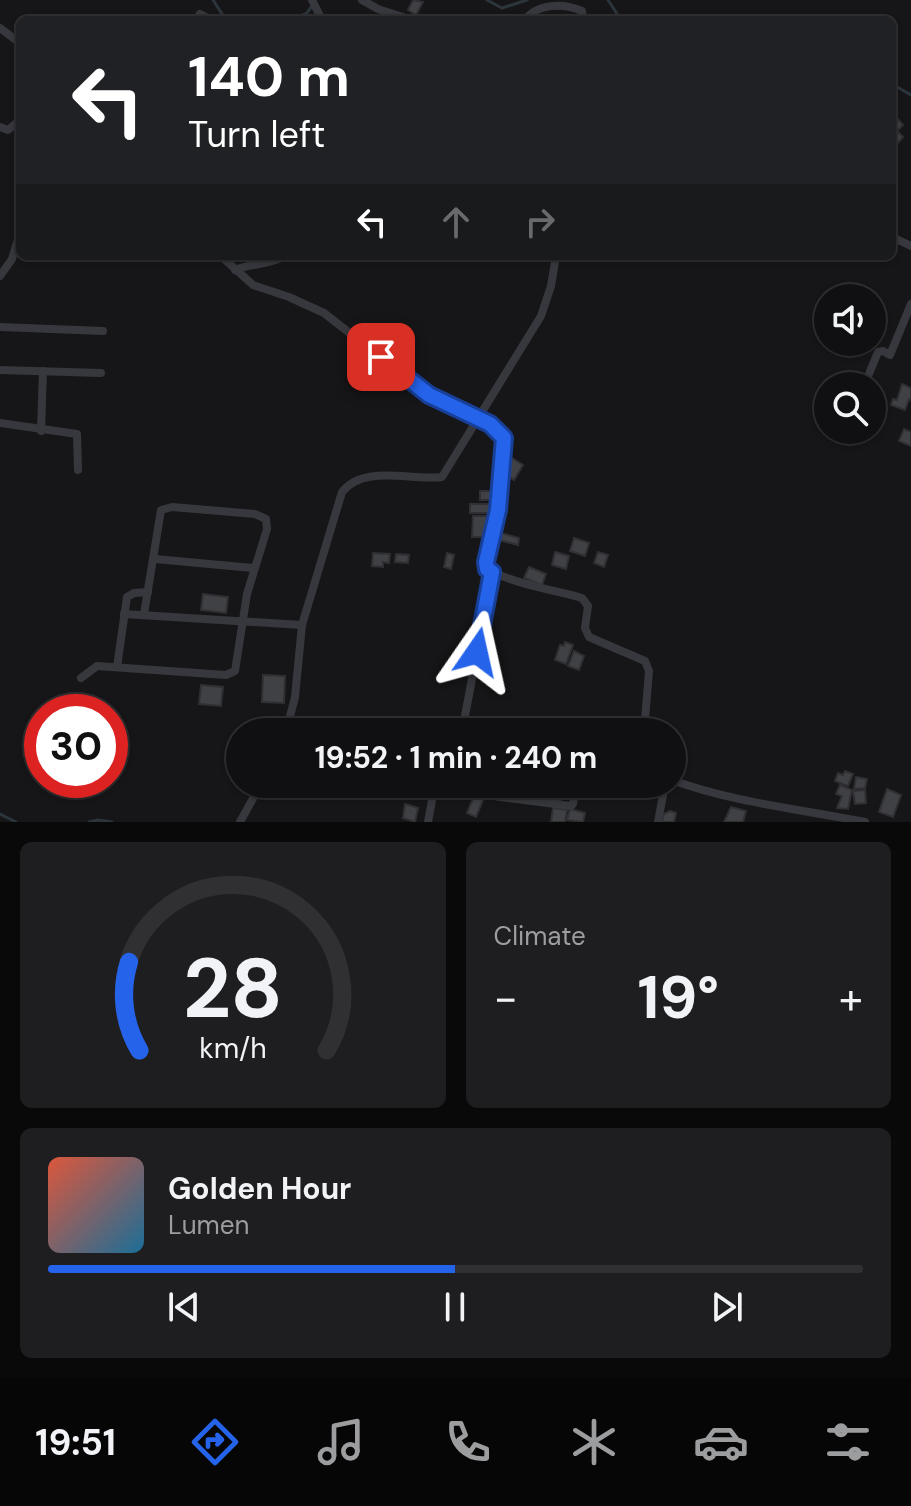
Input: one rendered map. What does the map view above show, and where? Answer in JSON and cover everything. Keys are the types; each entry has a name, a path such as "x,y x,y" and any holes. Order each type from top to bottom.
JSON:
{"street":[{"path":"362,0 400,16"},
{"path":"529,16 534,10 556,6 577,9 582,11 583,16"},
{"path":"0,276 12,259 16,246"},
{"path":"225,260 253,285 324,313 429,395 494,428 504,438 498,510 487,569 582,598 588,606 587,634 648,665 645,718"},
{"path":"235,270 249,260 274,260"},
{"path":"290,718 295,697 302,625 339,501 349,483 365,476 442,477 541,316 555,260"},
{"path":"870,372 878,352 890,355 911,304"},
{"path":"0,327 103,331"},
{"path":"0,370 101,373"},
{"path":"41,431 43,371"},
{"path":"0,423 77,434 78,470"},
{"path":"81,678 97,666 226,675 237,669 242,622 253,568 268,524 262,515 164,508 159,513 155,559 144,614"},
{"path":"155,559 253,568"},
{"path":"464,718 492,572"},
{"path":"117,667 128,595 148,592"},
{"path":"124,614 302,625"},
{"path":"686,785 774,808 865,822"},
{"path":"240,822 253,798"},
{"path":"428,822 433,798"},
{"path":"508,798 571,806 574,798"},
{"path":"658,822 662,798"}],"building":[{"path":"413,0 423,2 416,15 408,10"},
{"path":"896,117 903,125 897,131 903,137 896,145"},
{"path":"902,384 911,388 911,400 905,410 891,405 893,399 897,400"},
{"path":"904,429 911,432 911,446 899,441"},
{"path":"509,456 523,465 514,480 506,475 503,464"},
{"path":"480,491 492,491 492,500 480,500"},
{"path":"470,504 491,504 491,513 470,513"},
{"path":"473,516 489,516 489,537 472,537"},
{"path":"497,532 519,538 518,545 495,539"},
{"path":"574,538 589,543 585,556 570,551"},
{"path":"555,552 569,556 566,569 552,565"},
{"path":"598,552 608,555 604,567 594,563"},
{"path":"373,553 390,554 389,563 383,562 383,567 372,566"},
{"path":"447,553 454,555 451,569 444,567"},
{"path":"396,554 409,555 408,563 395,562"},
{"path":"529,567 546,574 542,585 524,578"},
{"path":"203,594 228,597 226,613 201,610"},
{"path":"565,642 573,645 566,664 555,660 560,645 564,646"},
{"path":"574,651 584,656 579,670 568,666"},
{"path":"263,675 285,676 284,703 262,702"},
{"path":"201,685 223,687 221,706 199,704"},
{"path":"845,771 853,774 848,786 835,781 838,773 843,775"},
{"path":"856,777 867,779 865,788 854,789"},
{"path":"840,785 852,790 848,809 837,808 842,796 836,794"},
{"path":"887,789 901,795 893,817 879,812"},
{"path":"865,790 866,803 855,804 853,791"},
{"path":"473,798 483,800 476,817 467,813"},
{"path":"405,804 418,808 415,822 403,818"},
{"path":"731,807 746,811 743,822 724,822"},
{"path":"553,808 567,810 565,822 551,822"},
{"path":"570,809 585,813 583,822 567,820"},
{"path":"670,811 676,813 674,822 662,822 664,814"}],"waterway":[{"path":"213,0 223,16"},
{"path":"487,0 502,8 527,0"},
{"path":"608,0 618,16"},
{"path":"300,16 312,6"},
{"path":"896,86 911,95"},
{"path":"0,814 16,822"},
{"path":"89,822 112,822"}],"route":[{"path":"381,357 429,395 490,424 504,438 498,510 486,562 487,569 492,572 477,652"}]}
